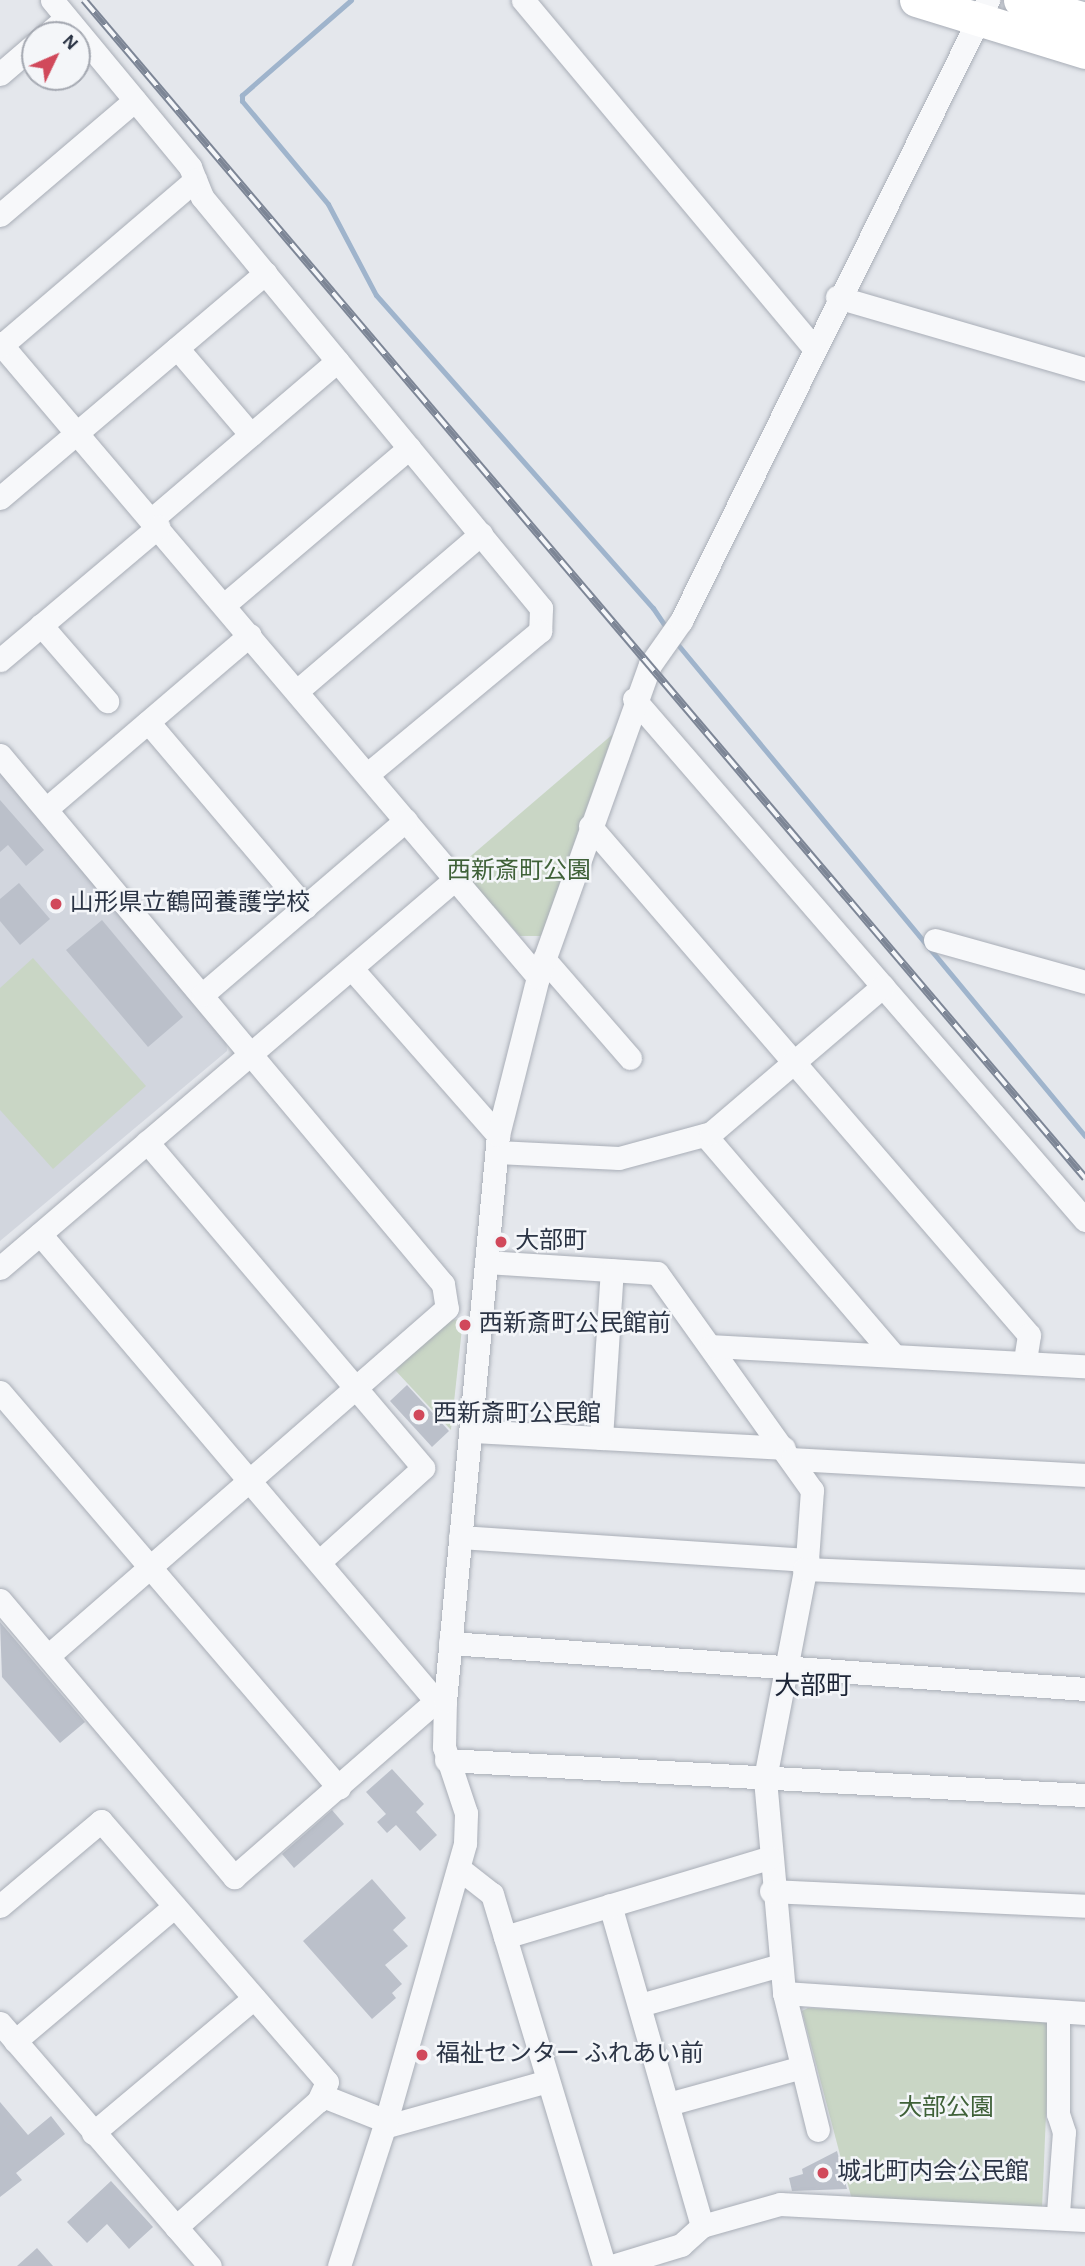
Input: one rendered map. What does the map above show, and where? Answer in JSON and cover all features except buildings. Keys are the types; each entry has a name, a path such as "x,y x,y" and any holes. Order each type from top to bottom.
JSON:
{"highway":[{"path":"916,0 982,11 1085,52"},
{"path":"1020,0 1085,19"}],"street":[{"path":"523,0 814,347"},
{"path":"59,9 190,167 202,197 541,608 540,631 368,774"},
{"path":"339,2266 385,2124 461,1870 466,1813 446,1760 440,1701 450,1643 497,1144 541,968 634,699 650,665 681,621 837,298 982,11"},
{"path":"0,74 21,56"},
{"path":"0,215 135,100"},
{"path":"195,180 2,348 250,635 454,880 629,1058"},
{"path":"0,498 265,273"},
{"path":"837,298 1085,369"},
{"path":"177,348 251,435"},
{"path":"0,660 337,361"},
{"path":"224,605 409,448"},
{"path":"297,691 481,534"},
{"path":"41,625 107,701"},
{"path":"46,809 250,635"},
{"path":"634,699 1085,1220"},
{"path":"148,722 305,907"},
{"path":"0,755 203,994 443,1284 447,1308 357,1391 48,1656"},
{"path":"203,994 405,820"},
{"path":"590,825 1029,1335 1025,1361"},
{"path":"0,1268 146,1142 354,970 454,880"},
{"path":"935,940 1085,982"},
{"path":"354,970 497,1144 619,1158 705,1135 883,986"},
{"path":"705,1135 892,1353"},
{"path":"146,1142 423,1468 319,1562"},
{"path":"40,1234 440,1701"},
{"path":"486,1262 657,1273 812,1490 806,1564 765,1779 771,1891 784,1993 818,2130"},
{"path":"601,1438 612,1270"},
{"path":"711,1346 892,1353 1085,1366"},
{"path":"0,1392 339,1788"},
{"path":"471,1431 601,1438 1085,1475"},
{"path":"460,1537 806,1564 1085,1581"},
{"path":"0,1600 234,1877 440,1701"},
{"path":"450,1643 1085,1689"},
{"path":"446,1760 1085,1795"},
{"path":"0,1906 101,1821 327,2082 323,2095 176,2227"},
{"path":"505,1937 769,1858"},
{"path":"461,1870 492,1894 604,2266"},
{"path":"771,1891 1085,1906"},
{"path":"610,1905 702,2226"},
{"path":"15,2041 176,1906"},
{"path":"640,2005 780,1965"},
{"path":"784,1993 1085,2013"},
{"path":"93,2133 254,1998"},
{"path":"1058,2012 1058,2114 1064,2132 1058,2214"},
{"path":"0,2023 210,2266"},
{"path":"668,2104 802,2067"},
{"path":"323,2095 385,2124 548,2081"},
{"path":"612,2266 681,2245 702,2226 780,2204 1085,2220"}],"shaded area":[{"name":"山形県立鶴岡養護学校","path":"0,768 226,1040 227,1051 0,1241"}],"green space":[{"name":"西新斎町公園","path":"613,734 541,936 520,936 458,867"},
{"path":"33,958 146,1086 53,1169 0,1110 0,988"},
{"path":"463,1319 451,1430 395,1370 448,1320"},
{"name":"大部公園","path":"808,2008 1050,2019 1042,2209 852,2200 802,2011"}],"waterway":[{"path":"351,0 242,95 242,101 328,204 376,295 653,608 667,629"},
{"path":"674,640 1085,1136"}],"railway":[{"path":"84,0 1085,1178"}],"place":[{"name":"山形県立鶴岡養護学校","path":"56,904"},
{"name":"大部町","path":"501,1242"},
{"name":"西新斎町公民館前","path":"465,1325"},
{"name":"西新斎町公民館","path":"419,1415"},
{"name":"福祉センター ふれあい前","path":"422,2055"},
{"name":"城北町内会公民館","path":"823,2173"}],"district":[{"name":"大部町","path":"813,1687"}]}
